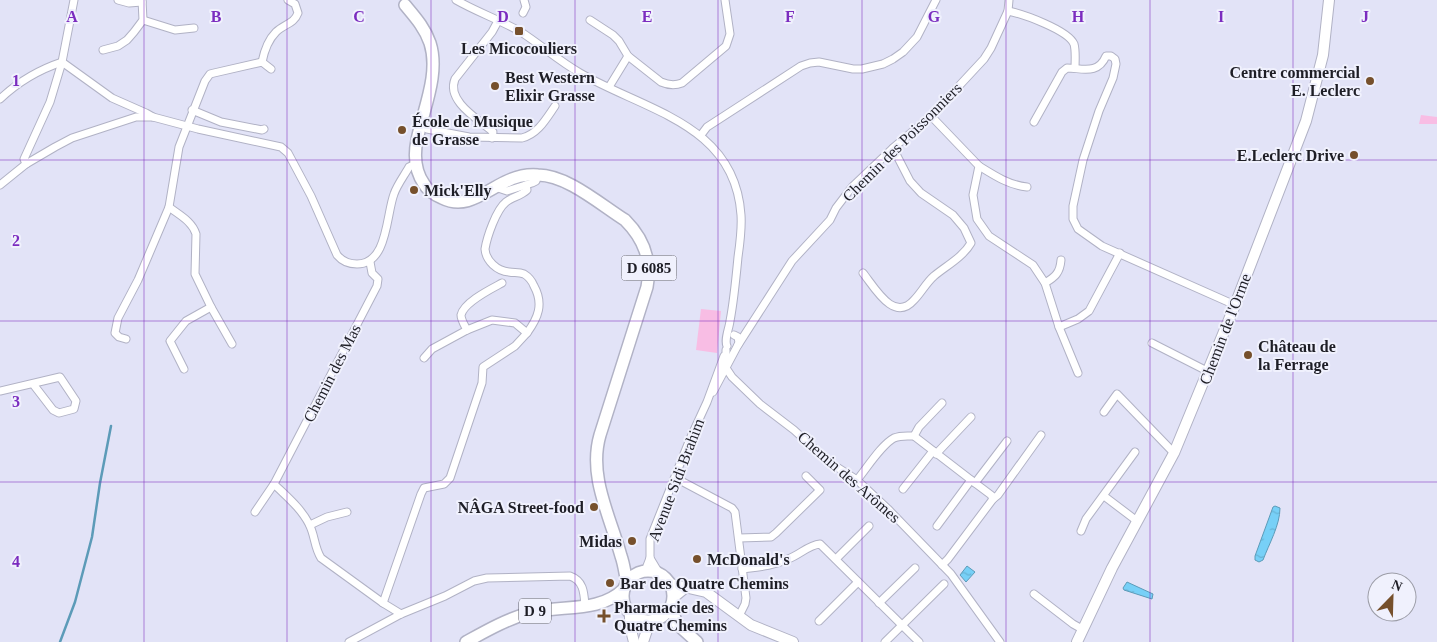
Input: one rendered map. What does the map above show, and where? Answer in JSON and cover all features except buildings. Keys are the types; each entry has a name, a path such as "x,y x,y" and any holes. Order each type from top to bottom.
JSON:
{"main road":[{"name":"D 6085","path":"402,3 420,22 431,44 430,85 416,142 416,164 421,179 431,192 446,200 464,202 484,195 495,187 516,178 538,175 548,176 570,184 624,220 644,244 649,268 647,287 600,435 596,456 596,466 602,495 622,557 625,586"},
{"name":"D 6085","path":"402,3 423,20 436,42 439,64 438,84 428,129 416,164"},
{"path":"428,129 424,126 431,96 430,85"},
{"path":"622,557 643,571 659,574 671,584 672,602 677,624"},
{"path":"628,610 623,594 625,586 633,576 643,571"},
{"name":"D 9","path":"466,642 498,625 530,613 546,609 585,606 610,600 625,586"},
{"path":"610,600 628,610 636,618 677,624 697,642"},
{"path":"654,620 664,616 672,602"}],"street":[{"path":"26,164 24,159 50,102 62,62 74,0"},
{"path":"103,50 118,46 127,40 143,20 142,1 128,3 118,0"},
{"path":"262,62 273,36 296,18 297,8 288,0"},
{"path":"456,0 519,31 580,73 653,107 701,136 724,160 735,186 741,207 741,233 730,322 732,336"},
{"path":"523,13 526,7 524,0"},
{"path":"590,20 619,41 628,56 661,82 672,85 682,83 726,46 730,34 725,0"},
{"path":"701,136 707,128 801,66 819,62 862,69 883,64 893,59 911,45 917,37 936,0"},
{"name":"Chemin des Poissonniers","path":"737,346 792,261 830,220 836,208 852,187 893,148 931,116 984,59 1008,11 1009,0"},
{"name":"Chemin de l'Orme","path":"1077,642 1112,568 1174,453 1209,372 1306,121 1323,55 1330,0"},
{"path":"1008,11 1039,21 1069,38 1074,44 1075,68"},
{"path":"143,20 174,30 194,28"},
{"path":"492,138 493,132 456,99 452,86 455,79 492,32 498,21"},
{"path":"609,87 628,56"},
{"path":"1034,122 1062,72 1067,68 1088,70 1104,62 1106,56 1111,56 1115,59 1116,64 1113,78 1099,111 1083,160 1073,206 1073,220 1078,229 1102,246 1235,305"},
{"path":"0,99 13,87 33,74 62,62"},
{"path":"62,62 112,98 146,112 153,118"},
{"path":"262,62 271,69"},
{"path":"126,339 115,334 118,318 138,280 169,207 176,158 192,110 205,81 210,74 262,62"},
{"path":"428,129 469,138 522,138 537,130 555,106"},
{"path":"192,110 221,122 264,129"},
{"path":"931,116 979,166 1015,186 1028,187"},
{"path":"0,185 26,164 72,138 136,117 153,118 281,147 288,154 315,204 337,255 341,259 354,264 370,262 374,258 384,239 394,194 409,167 416,164"},
{"path":"863,273 889,305 902,308 913,302 932,278 967,250 970,243 964,228 953,215 921,193 910,181 893,148"},
{"path":"979,166 973,195 977,219 989,236 1032,265 1045,284 1059,326 1078,372"},
{"path":"495,187 507,190 526,185 536,181 538,175"},
{"path":"383,603 424,488 444,484 450,478 482,383 483,367 515,346 527,333 538,314 540,303 538,292 532,281 522,273 509,273 501,270 486,256 485,250 498,211 511,198 525,193 527,190 526,185"},
{"path":"169,207 194,228 196,234 195,274 232,344"},
{"path":"1059,326 1078,320 1089,311 1120,253"},
{"path":"1045,284 1055,278 1060,268 1060,260"},
{"name":"Chemin des Mas","path":"254,512 274,484 377,286 378,280 372,273 370,262"},
{"path":"467,330 461,318 463,312 476,298 502,283"},
{"path":"184,369 170,341 186,321 211,307"},
{"path":"424,358 432,348 483,323 500,320 515,323 527,333"},
{"name":"Chemin des Poissonniers","path":"732,336 749,326"},
{"path":"727,348 737,346 739,339 732,336"},
{"path":"726,368 727,348 725,340 732,336"},
{"path":"1152,343 1209,372"},
{"name":"Avenue Sidi Brahim","path":"707,402 737,346"},
{"name":"Avenue Sidi Brahim","path":"643,571 650,558 650,539 707,402 727,348"},
{"name":"Chemin des Arômes","path":"726,368 760,404 794,430 829,462 857,480 888,509 959,584 1000,642"},
{"path":"0,391 60,377 76,400 74,409 59,413 53,410 33,384"},
{"path":"1104,412 1117,394 1174,453"},
{"path":"914,436 919,427 942,403"},
{"path":"903,489 934,452 971,417"},
{"path":"942,565 998,495 1041,434"},
{"path":"857,480 887,443 903,436 914,436 973,481 993,499"},
{"path":"937,526 1007,440"},
{"path":"1081,531 1086,519 1136,452"},
{"path":"739,538 771,537 776,533 820,490 806,476"},
{"path":"682,482 732,508 735,512 746,598 746,604 739,616"},
{"path":"274,484 299,510 310,525 316,549 321,558 401,614"},
{"path":"1104,496 1137,521"},
{"path":"310,525 327,517 347,512"},
{"path":"836,559 869,526"},
{"path":"742,569 779,563 802,552 812,544 820,544 919,642"},
{"name":"Avenue Sidi Brahim","path":"650,558 659,574"},
{"path":"879,603 915,568"},
{"path":"349,642 401,614 445,596 474,581 501,577 570,576 576,578 583,588 585,606"},
{"path":"819,621 858,582"},
{"path":"671,584 706,592 762,631 792,642"},
{"path":"886,642 944,584"},
{"path":"672,602 685,588"},
{"path":"1034,594 1082,629"},
{"path":"628,610 634,642"},
{"path":"643,642 654,620"}],"shaded area":[{"path":"1421,115 1437,117 1437,124 1419,124"},
{"path":"701,309 721,311 717,353 696,350"}],"water":[{"path":"1275,506 1280,508 1278,521 1263,560 1259,562 1255,560 1255,556"},
{"path":"967,566 975,572 966,582 960,575"},
{"path":"1127,582 1153,594 1152,599 1124,590 1123,588"}],"waterway":[{"path":"60,642 75,602 92,537 111,426"}],"place":[{"name":"Les Micocouliers","path":"519,31"},
{"name":"Centre commercial E. Leclerc","path":"1370,81"},
{"name":"Best Western Elixir Grasse","path":"495,86"},
{"name":"École de Musique de Grasse","path":"402,130"},
{"name":"E.Leclerc Drive","path":"1354,155"},
{"name":"Mick'Elly","path":"414,190"},
{"name":"Château de la Ferrage","path":"1248,355"},
{"name":"NÂGA Street-food","path":"594,507"},
{"name":"Midas","path":"632,541"},
{"name":"McDonald's","path":"697,559"},
{"name":"Bar des Quatre Chemins","path":"610,583"},
{"name":"Pharmacie des Quatre Chemins","path":"604,616"}]}
